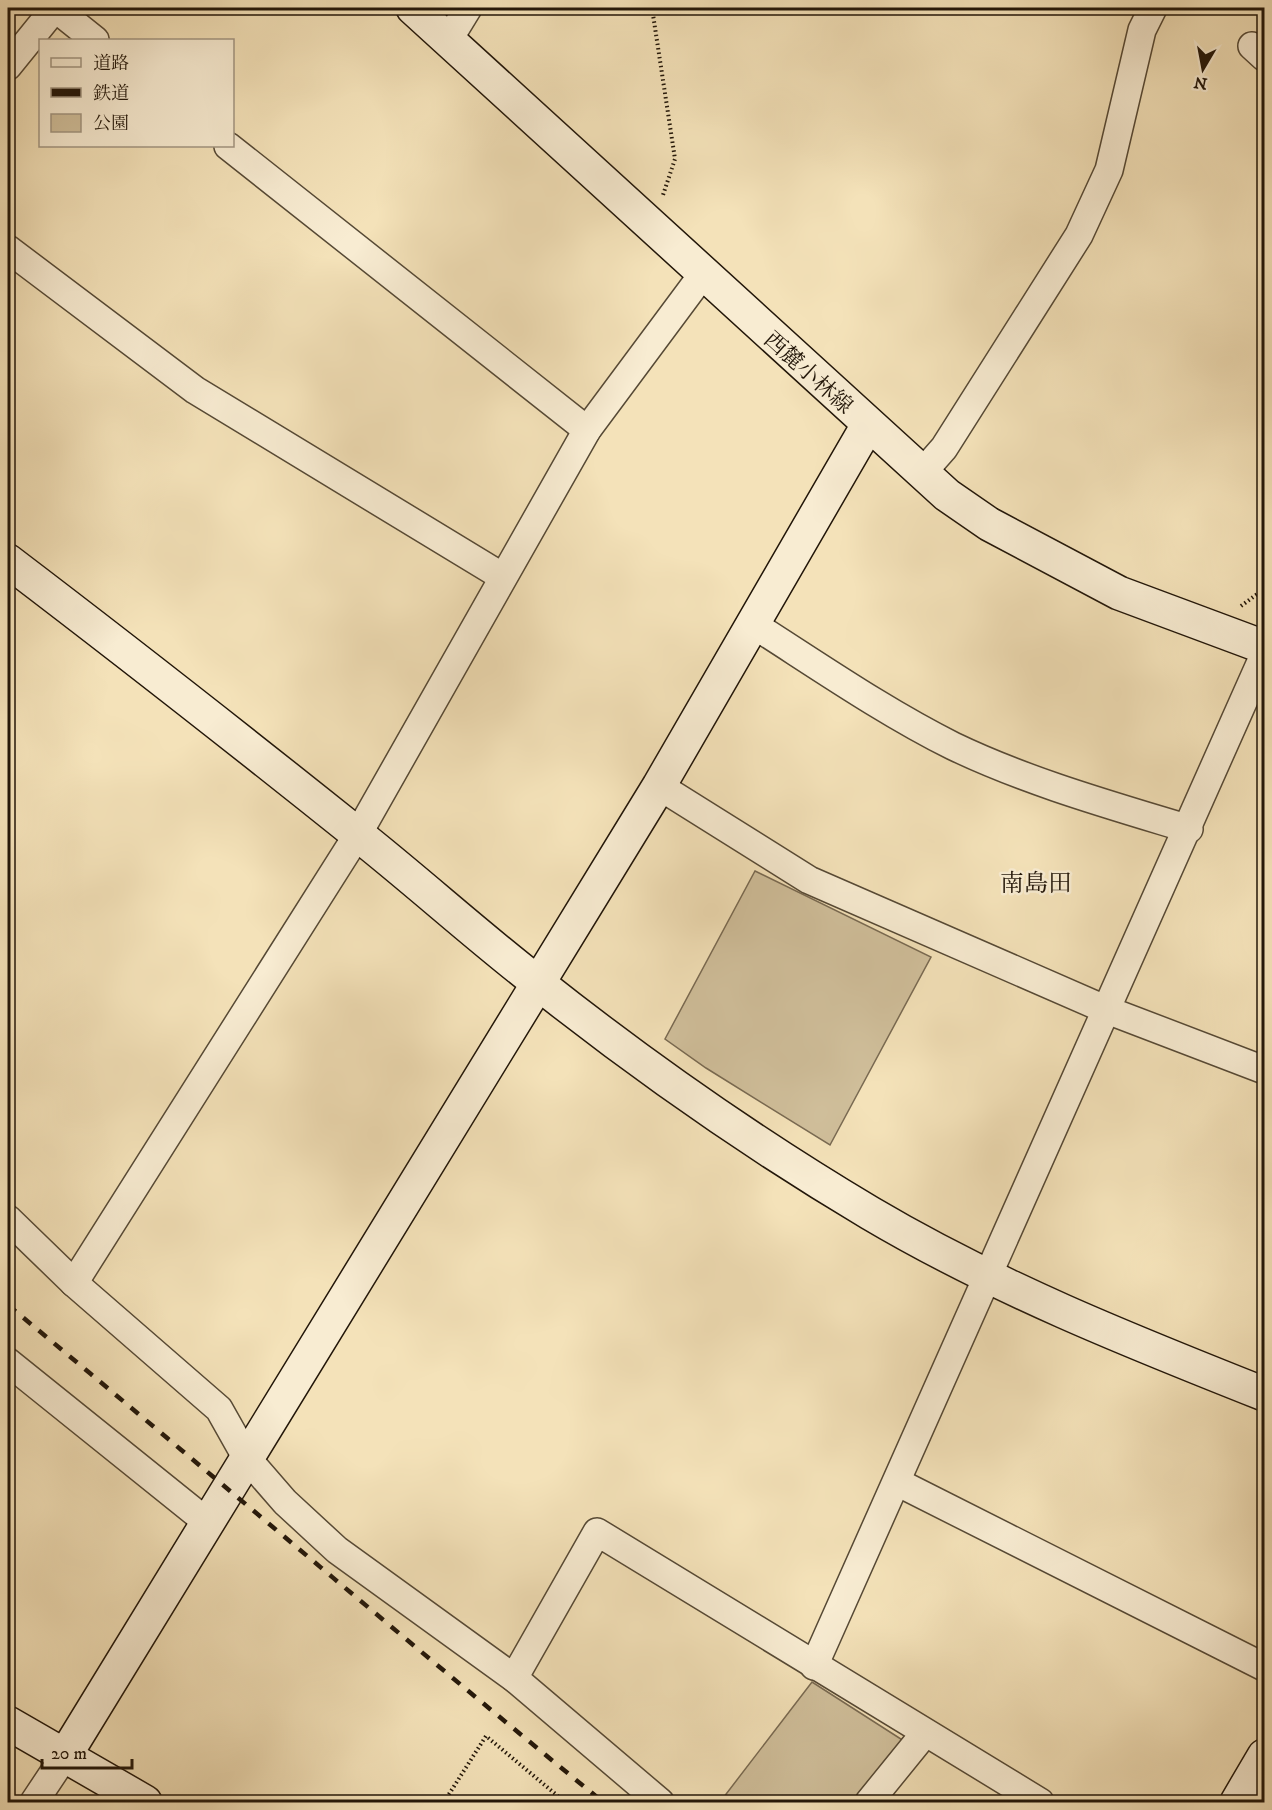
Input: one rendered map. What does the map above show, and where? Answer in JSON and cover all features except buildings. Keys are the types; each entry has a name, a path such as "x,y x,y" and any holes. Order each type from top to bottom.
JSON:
{"street":[{"path":"8,66 55,8 95,39"},
{"name":"西麓小林線","path":"413,8 868,425 922,473 989,524 1050,559 1119,593 1264,647"},
{"path":"449,39 468,8"},
{"path":"922,473 944,448 1079,235 1109,170 1142,30 1153,8"},
{"path":"229,147 587,430"},
{"path":"8,249 195,390 503,577"},
{"path":"74,1283 358,834 587,430 703,274"},
{"path":"34,1803 659,786 751,623 868,425"},
{"path":"8,561 358,834 537,983 656,1073 745,1135 872,1214 989,1276 1080,1319 1264,1394"},
{"path":"751,623 860,692 954,746 1066,791 1189,829"},
{"path":"814,1666 1189,829 1264,655"},
{"path":"659,786 809,880 1107,1010 1264,1070"},
{"path":"8,1219 74,1283 219,1409 246,1457 285,1502 337,1550 514,1678 660,1803"},
{"path":"8,1362 207,1522"},
{"path":"897,1482 1264,1667"},
{"path":"514,1678 597,1532 1040,1803"},
{"path":"8,1723 145,1803"},
{"path":"869,1803 925,1733"},
{"path":"1237,1803 1264,1756"}],"path":[{"path":"652,8 675,159 652,227"},
{"path":"444,1803 486,1736 565,1803"}],"green space":[{"path":"755,871 931,957 830,1145 706,1068 665,1039"},
{"path":"812,1682 904,1741 856,1802 720,1802"}],"railway":[{"path":"8,1305 603,1802"}],"district":[{"name":"南島田","path":"1036,883"}]}
